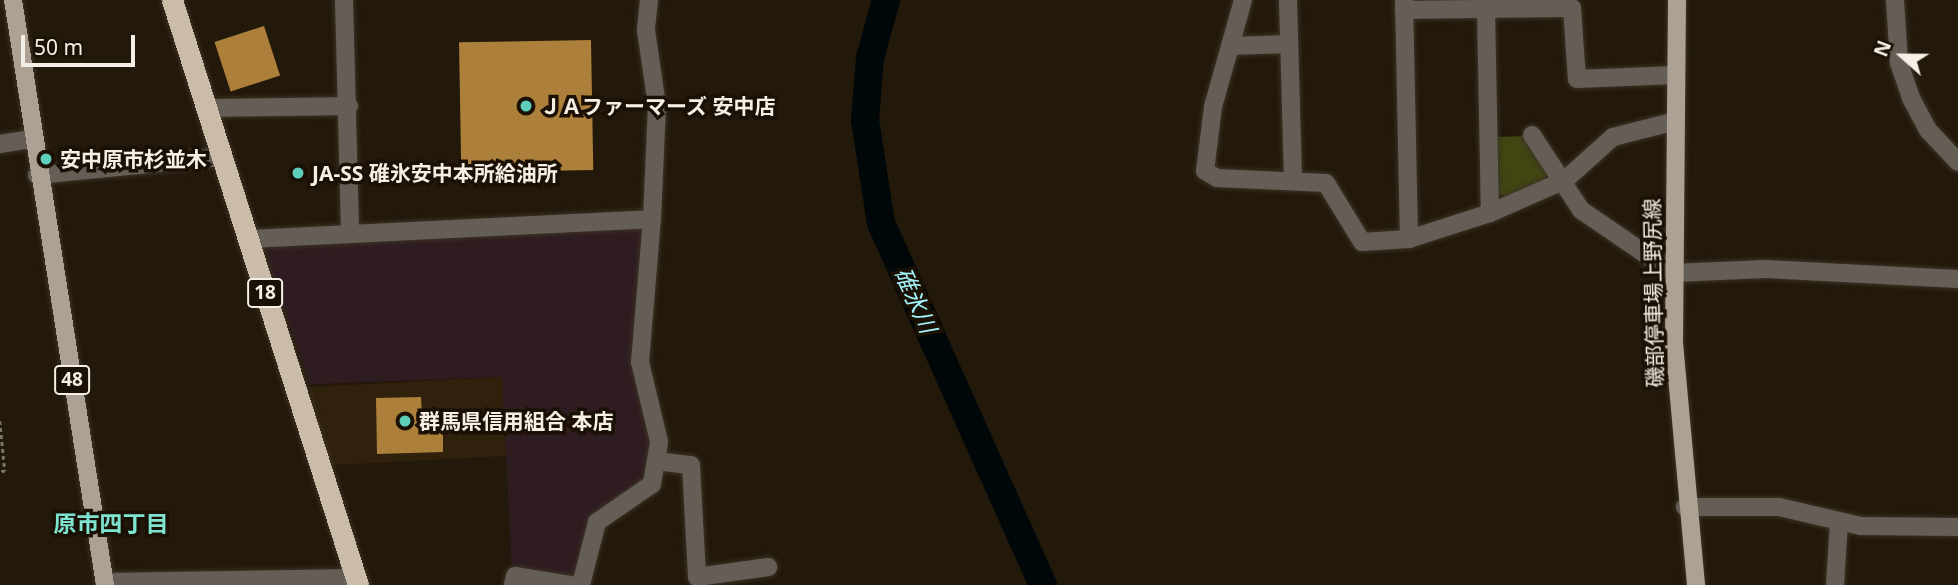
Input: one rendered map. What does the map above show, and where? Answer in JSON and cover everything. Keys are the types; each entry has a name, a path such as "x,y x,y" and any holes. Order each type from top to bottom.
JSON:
{"highway":[{"name":"18","path":"172,0 357,582"}],"main road":[{"name":"48","path":"12,0 31,139 105,583"},
{"name":"磯部停車場上野尻線","path":"1676,0 1673,273 1685,507 1696,585"}],"street":[{"path":"344,0 349,106 350,230"},
{"path":"581,585 597,522 647,491 659,442 640,362 652,219 657,106 646,30 649,0"},
{"path":"1243,0 1213,107 1205,171 1217,178 1293,177 1326,183 1362,242 1409,239 1490,213 1562,181 1613,137 1676,121"},
{"path":"1288,0 1293,177"},
{"path":"1895,0 1899,63 1912,100 1928,130 1958,162"},
{"path":"1409,239 1404,5 1486,9 1572,8 1577,79 1676,75"},
{"path":"1486,9 1490,213"},
{"path":"1230,46 1289,44"},
{"path":"206,108 349,106"},
{"path":"1532,135 1581,211 1673,273 1766,269 1958,279"},
{"path":"0,144 31,139"},
{"path":"37,175 222,157"},
{"path":"248,239 350,230 652,219"},
{"path":"656,461 691,465 696,577 768,567"},
{"path":"1685,507 1779,507 1839,522 1958,527"},
{"path":"1835,585 1839,522"},
{"path":"513,585 515,576 571,585"},
{"path":"105,583 357,582"}],"path":[{"path":"0,421 5,471 0,472"}],"shaded area":[{"path":"646,228 636,363 654,436 649,478 592,520 577,580 512,571 502,377 310,384 265,252 274,242"},
{"path":"502,377 506,456 314,466 310,387"}],"green space":[{"path":"1526,136 1548,169 1545,180 1506,198 1497,192 1497,137"}],"building":[{"path":"264,26 280,75 231,92 215,42"},
{"name":"ＪＡファーマーズ 安中店","path":"591,40 593,170 461,172 459,42"},
{"name":"群馬県信用組合 本店","path":"421,397 422,416 433,416 434,427 443,427 443,452 377,454 376,398"}],"waterway":[{"name":"碓氷川","path":"886,0 870,58 865,120 881,223 1043,585"}],"place":[{"name":"ＪＡファーマーズ 安中店","path":"526,106"},
{"name":"安中原市杉並木","path":"46,159"},
{"name":"JA-SS 碓氷安中本所給油所","path":"298,173"},
{"name":"群馬県信用組合 本店","path":"405,421"}],"district":[{"name":"原市四丁目","path":"111,523"}]}
